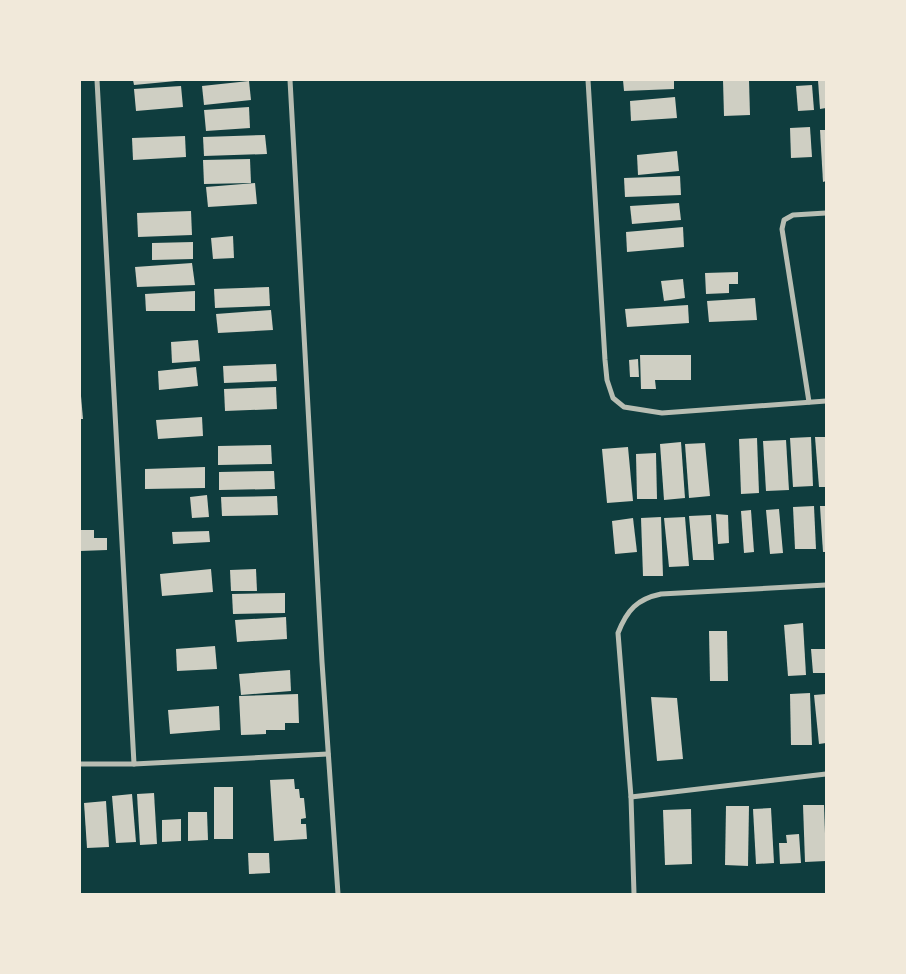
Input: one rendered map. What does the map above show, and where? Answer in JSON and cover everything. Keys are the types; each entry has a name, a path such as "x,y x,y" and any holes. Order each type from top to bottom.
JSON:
{"street":[{"path":"97,80 134,764"},
{"path":"290,80 328,754 338,894"},
{"path":"588,80 605,360 607,380 613,398 624,407 662,412 826,401"},
{"path":"809,402 782,229 784,220 793,215 826,213"},
{"path":"634,894 631,797 618,633 624,618 633,607 646,597 661,594 826,585"},
{"path":"80,764 134,764 328,754"},
{"path":"631,797 826,774"}],"building":[{"path":"133,80 176,80 176,81 134,85"},
{"path":"623,80 674,80 674,89 624,91"},
{"path":"723,80 749,80 750,115 724,116"},
{"path":"818,80 826,80 826,108 820,109"},
{"path":"249,81 251,100 204,105 202,86"},
{"path":"812,85 814,110 798,111 796,86"},
{"path":"181,86 183,107 136,111 134,89"},
{"path":"675,97 677,118 631,121 630,101"},
{"path":"249,107 250,128 206,131 204,110"},
{"path":"810,127 812,157 791,158 790,128"},
{"path":"820,130 826,130 826,181 823,182"},
{"path":"265,135 267,154 204,156 203,137"},
{"path":"185,136 186,157 133,160 132,138"},
{"path":"677,151 679,171 638,175 637,155"},
{"path":"250,159 251,183 204,184 203,160"},
{"path":"680,176 681,195 625,197 624,178"},
{"path":"255,183 257,204 208,207 206,187"},
{"path":"679,203 681,220 632,224 630,206"},
{"path":"191,211 192,235 138,237 137,213"},
{"path":"683,227 684,247 627,252 626,232"},
{"path":"233,236 234,258 213,259 211,238"},
{"path":"193,242 193,259 152,260 152,243"},
{"path":"192,263 195,285 137,287 135,267"},
{"path":"738,272 738,284 729,284 729,293 706,294 705,273"},
{"path":"683,279 685,298 664,301 661,281"},
{"path":"269,287 270,306 215,308 214,289"},
{"path":"195,291 195,311 146,311 145,294"},
{"path":"755,298 757,320 709,322 707,301"},
{"path":"688,305 689,323 627,327 625,309"},
{"path":"271,310 273,330 218,333 216,314"},
{"path":"198,340 200,361 172,363 171,342"},
{"path":"640,355 691,355 691,380 655,380 656,389 641,389"},
{"path":"638,359 639,377 630,377 629,360"},
{"path":"276,364 277,381 224,383 223,366"},
{"path":"196,367 198,386 159,390 158,371"},
{"path":"276,387 277,409 225,411 224,389"},
{"path":"81,396 83,419 80,419"},
{"path":"202,417 203,436 158,439 156,420"},
{"path":"811,437 813,486 793,487 790,438"},
{"path":"815,437 826,437 826,487 819,487"},
{"path":"757,438 759,493 741,494 739,439"},
{"path":"786,440 789,490 766,491 763,441"},
{"path":"681,442 685,498 664,500 660,444"},
{"path":"705,443 710,496 689,498 685,444"},
{"path":"271,445 272,464 218,465 218,446"},
{"path":"628,447 633,501 607,503 602,449"},
{"path":"656,453 657,499 637,499 636,454"},
{"path":"205,467 205,488 145,489 145,469"},
{"path":"274,471 275,489 219,490 219,472"},
{"path":"207,495 209,517 192,518 190,497"},
{"path":"277,496 278,515 222,516 221,497"},
{"path":"814,506 816,549 795,549 793,507"},
{"path":"820,506 826,506 826,552 823,552"},
{"path":"779,509 783,553 770,554 766,510"},
{"path":"751,510 754,552 744,553 741,511"},
{"path":"716,514 728,515 729,543 718,544"},
{"path":"711,515 714,560 693,560 689,516"},
{"path":"661,517 663,576 643,576 641,518"},
{"path":"685,517 689,566 669,567 664,518"},
{"path":"633,518 637,552 615,554 612,521"},
{"path":"80,530 94,530 94,538 107,538 107,550 80,551"},
{"path":"209,531 210,542 173,544 172,532"},
{"path":"211,569 213,592 162,596 160,574"},
{"path":"256,569 257,591 231,591 230,570"},
{"path":"285,593 285,613 233,614 232,594"},
{"path":"286,617 287,639 237,642 235,620"},
{"path":"803,623 806,675 788,676 784,625"},
{"path":"709,631 727,631 728,681 710,681"},
{"path":"215,646 217,669 177,671 176,649"},
{"path":"811,649 826,649 826,673 813,673"},
{"path":"290,670 291,691 241,695 239,674"},
{"path":"810,693 812,745 791,745 790,694"},
{"path":"298,694 299,723 285,723 285,730 266,730 266,734 241,735 239,696"},
{"path":"826,694 826,743 819,744 814,695"},
{"path":"651,697 677,698 683,759 657,761"},
{"path":"219,706 220,730 170,734 168,710"},
{"path":"294,779 295,789 299,789 300,798 304,798 306,818 301,819 301,824 306,824 307,839 274,841 270,780"},
{"path":"214,787 233,787 233,839 214,839"},
{"path":"154,793 157,844 140,845 137,794"},
{"path":"132,794 136,842 116,843 112,796"},
{"path":"106,801 109,847 87,848 84,803"},
{"path":"803,805 824,805 826,861 805,862"},
{"path":"726,806 749,806 748,866 725,865"},
{"path":"771,808 774,863 756,864 753,809"},
{"path":"691,809 692,864 665,865 663,810"},
{"path":"188,812 207,812 208,840 188,841"},
{"path":"181,819 181,841 162,842 162,820"},
{"path":"799,834 801,863 780,864 779,843 787,843 786,835"},
{"path":"248,853 269,853 270,873 249,874"}]}
